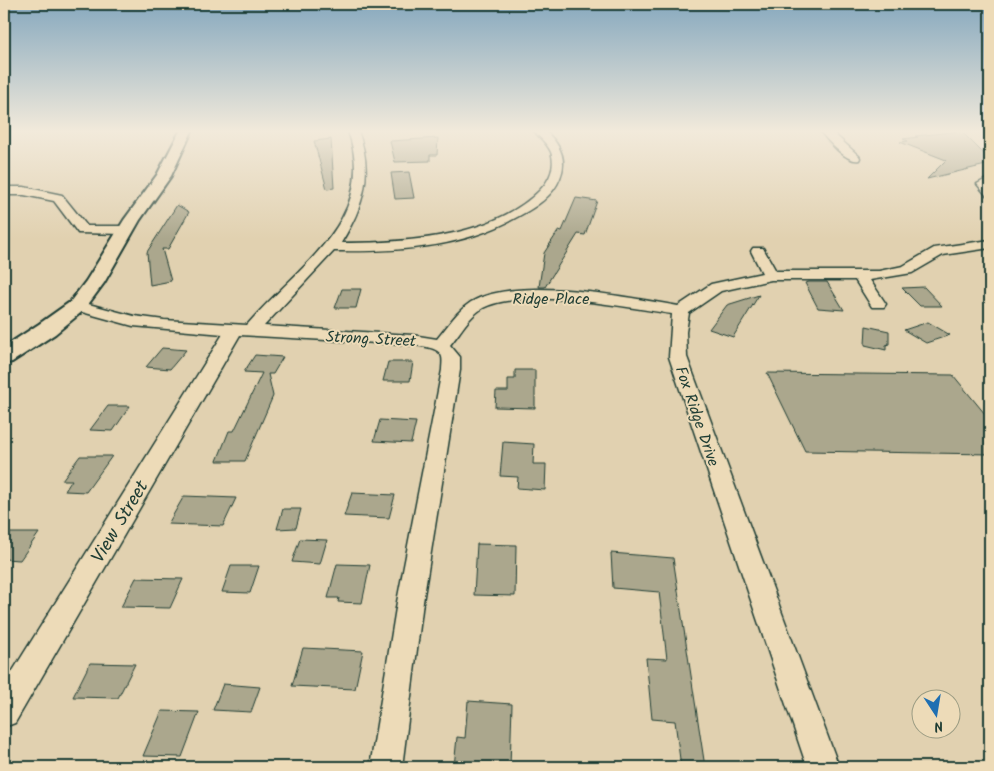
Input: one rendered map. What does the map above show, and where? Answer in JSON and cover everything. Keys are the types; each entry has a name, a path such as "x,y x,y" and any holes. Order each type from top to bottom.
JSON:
{"street":[{"path":"4,357 47,330 77,306 94,283 125,230 168,167"},
{"path":"242,330 330,247 350,214 361,180 362,167"},
{"path":"330,247 388,246 442,239 488,227 519,212 550,187 558,167"},
{"path":"990,180 983,184 990,192"},
{"path":"4,191 24,191 58,198 83,230 125,230"},
{"path":"681,311 716,287 771,276 861,277 907,270 939,251 990,244"},
{"path":"758,251 771,276"},
{"path":"861,277 878,304"},
{"name":"Ridge Place","path":"440,346 468,311 492,299 522,295 552,295 613,299 681,311"},
{"name":"Strong Street","path":"77,306 133,321 242,330 412,340 431,342 440,346"},
{"name":"Fox Ridge Drive","path":"681,311 678,332 678,357 823,767"},
{"name":"View Street","path":"4,712 242,330"},
{"path":"386,767 424,514 448,395 451,357 447,350 440,346"}],"building":[{"path":"321,167 333,167 334,188 327,189"},
{"path":"939,167 977,167 927,179"},
{"path":"409,172 414,198 395,199 391,173"},
{"path":"576,198 597,201 585,235 578,234 545,287 539,287 544,253 559,230 562,231"},
{"path":"177,205 189,212 168,249 162,249 171,281 150,285 147,252"},
{"path":"827,282 844,310 818,308 805,283"},
{"path":"924,287 942,306 920,306 902,288"},
{"path":"342,289 361,289 356,308 335,308"},
{"path":"759,295 733,337 709,329 727,305"},
{"path":"928,322 950,335 926,343 904,330"},
{"path":"866,326 889,331 889,344 886,345 886,350 865,345"},
{"path":"162,348 186,350 170,369 146,367"},
{"path":"255,355 283,357 273,374 268,374 273,396 245,461 217,461 229,431 234,431 262,373 244,372"},
{"path":"388,362 413,362 410,381 383,381"},
{"path":"515,370 535,370 535,408 495,407 496,391 508,391 508,379 515,379"},
{"path":"767,373 953,375 990,420 990,454 805,451"},
{"path":"108,406 130,406 113,431 90,430"},
{"path":"380,420 416,422 411,443 374,441"},
{"path":"503,442 534,444 533,464 546,464 545,490 517,488 518,477 500,476"},
{"path":"80,456 112,456 86,492 65,491 72,480 62,480"},
{"path":"352,493 395,495 389,518 344,516"},
{"path":"184,496 236,498 223,526 168,524"},
{"path":"283,509 301,509 296,528 277,529"},
{"path":"4,533 39,533 20,560 4,559"},
{"path":"300,539 327,540 320,564 292,562"},
{"path":"477,544 516,545 515,596 474,595"},
{"path":"611,553 673,558 705,767 681,767 675,721 652,719 646,658 667,659 659,592 613,588"},
{"path":"337,564 370,565 362,603 338,602 339,598 328,598"},
{"path":"231,566 259,566 250,593 222,592"},
{"path":"136,578 183,579 170,608 121,607"},
{"path":"303,648 363,651 355,689 292,686"},
{"path":"90,663 135,664 118,698 73,697"},
{"path":"223,684 260,687 251,712 213,710"},
{"path":"468,701 512,704 510,767 454,767 457,737 465,738"},
{"path":"162,711 199,712 182,757 143,756"}]}
